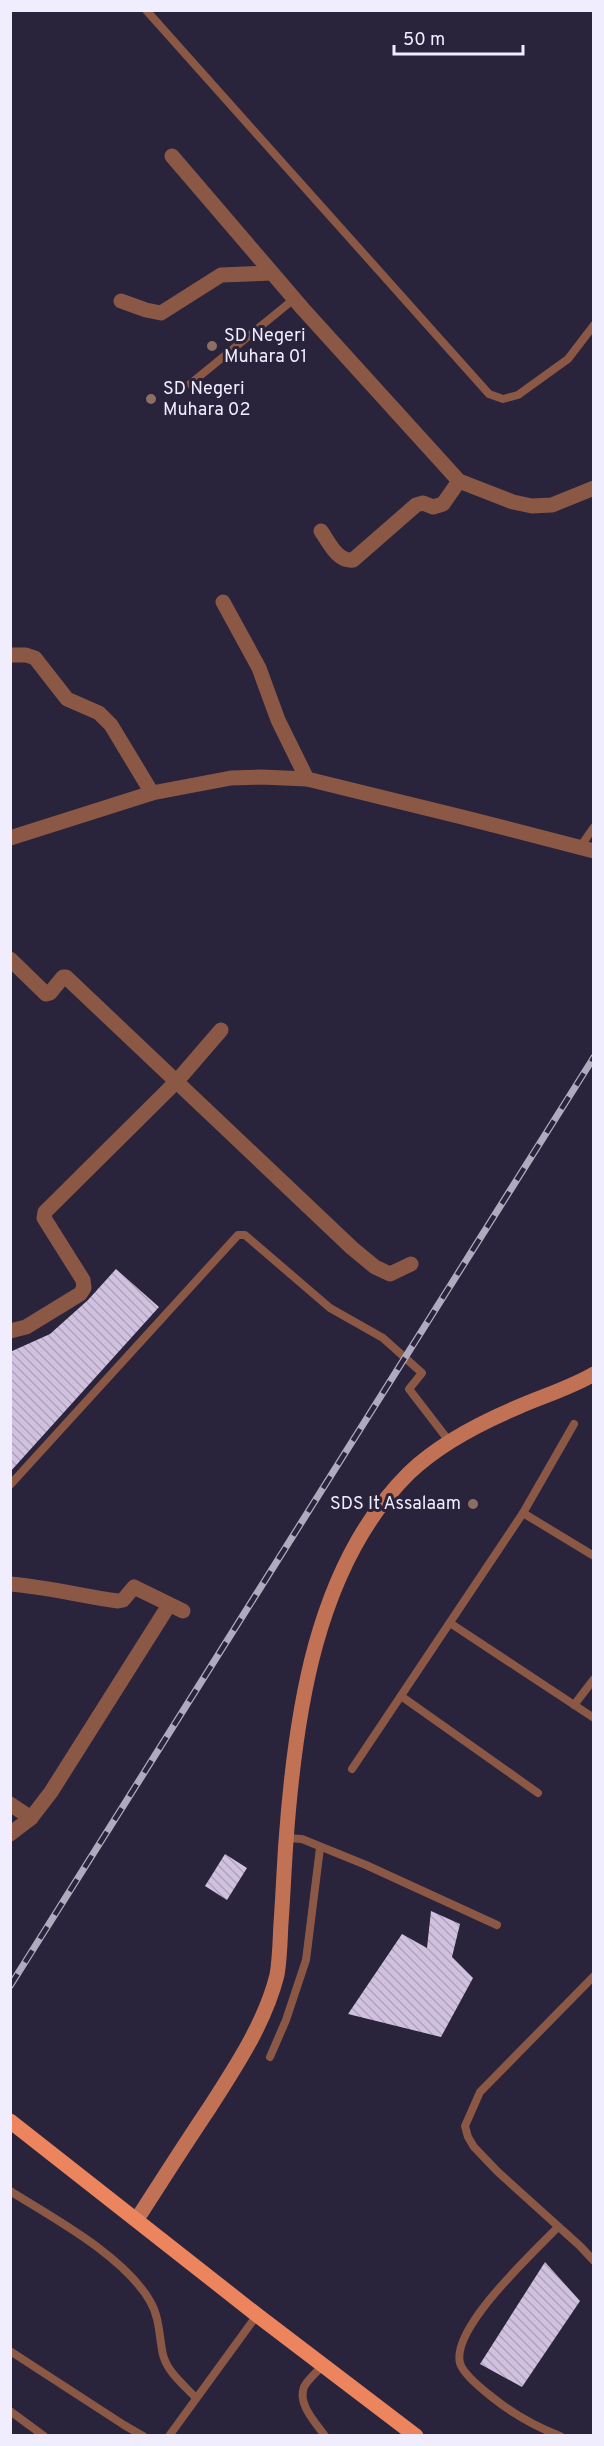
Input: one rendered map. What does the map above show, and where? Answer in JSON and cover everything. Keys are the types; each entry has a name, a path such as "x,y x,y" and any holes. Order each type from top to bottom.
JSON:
{"main road":[{"path":"10,2121 257,2315 416,2436"}],"street":[{"path":"172,156 294,299 459,481 513,502 532,506 552,505 594,488"},
{"path":"121,301 161,313 221,275 272,273"},
{"path":"321,531 339,556 344,560 353,560 416,505 423,503 433,507 443,504 459,481"},
{"path":"223,603 259,668 278,720 307,779"},
{"path":"10,655 26,655 35,658 67,699 102,715 111,725 152,793"},
{"path":"10,838 152,793 231,778 307,779 587,849"},
{"path":"10,959 46,994 51,993 63,977 66,977 352,1248 375,1267 390,1274 411,1264"},
{"path":"10,1331 26,1327 80,1294 84,1288 83,1280 44,1218 45,1212 177,1081 221,1030"},
{"path":"137,2219 251,2053 270,1996 277,1973 286,1838 301,1709 320,1631 347,1561 369,1522 387,1498 410,1472 449,1441 516,1408 594,1374"},
{"path":"10,1584 40,1586 118,1601 123,1600 134,1587 176,1608 51,1792 31,1818 10,1834"},
{"path":"10,1804 31,1818"}],"lane":[{"path":"146,10 489,394 503,399 518,395 568,359 594,326"},
{"path":"190,384 294,299"},
{"path":"587,849 594,827"},
{"path":"10,1485 238,1235 245,1235 330,1308 383,1338 415,1366 422,1373 409,1389 449,1441"},
{"path":"352,1770 523,1513 574,1424"},
{"path":"523,1513 594,1556"},
{"path":"450,1623 594,1718"},
{"path":"574,1705 594,1679"},
{"path":"401,1696 538,1793"},
{"path":"286,1838 302,1839 406,1882 497,1925"},
{"path":"270,2057 286,2020 306,1960 320,1848"},
{"path":"594,1976 480,2092 465,2126 474,2147 594,2261"},
{"path":"10,2191 85,2238 132,2277 153,2308 164,2357 174,2376 196,2398"},
{"path":"558,2228 485,2305 470,2326 460,2348 460,2365 478,2385 519,2418 560,2436"},
{"path":"169,2436 257,2315"},
{"path":"10,2351 124,2426 143,2436"},
{"path":"323,2365 303,2387 303,2398 305,2408 325,2436"},
{"path":"10,2411 44,2436"}],"building":[{"path":"116,1269 159,1307 10,1472 10,1352 50,1334 88,1300"},
{"path":"225,1854 247,1868 227,1900 205,1886"},
{"path":"431,1911 460,1924 452,1957 473,1978 441,2037 348,2014 402,1934 427,1948"},
{"path":"545,2262 580,2301 522,2387 480,2364"}],"railway":[{"path":"10,1986 594,1057"}],"place":[{"name":"SD Negeri Muhara 01","path":"212,346"},
{"name":"SD Negeri Muhara 02","path":"151,399"},
{"name":"SDS It Assalaam","path":"473,1504"}]}
